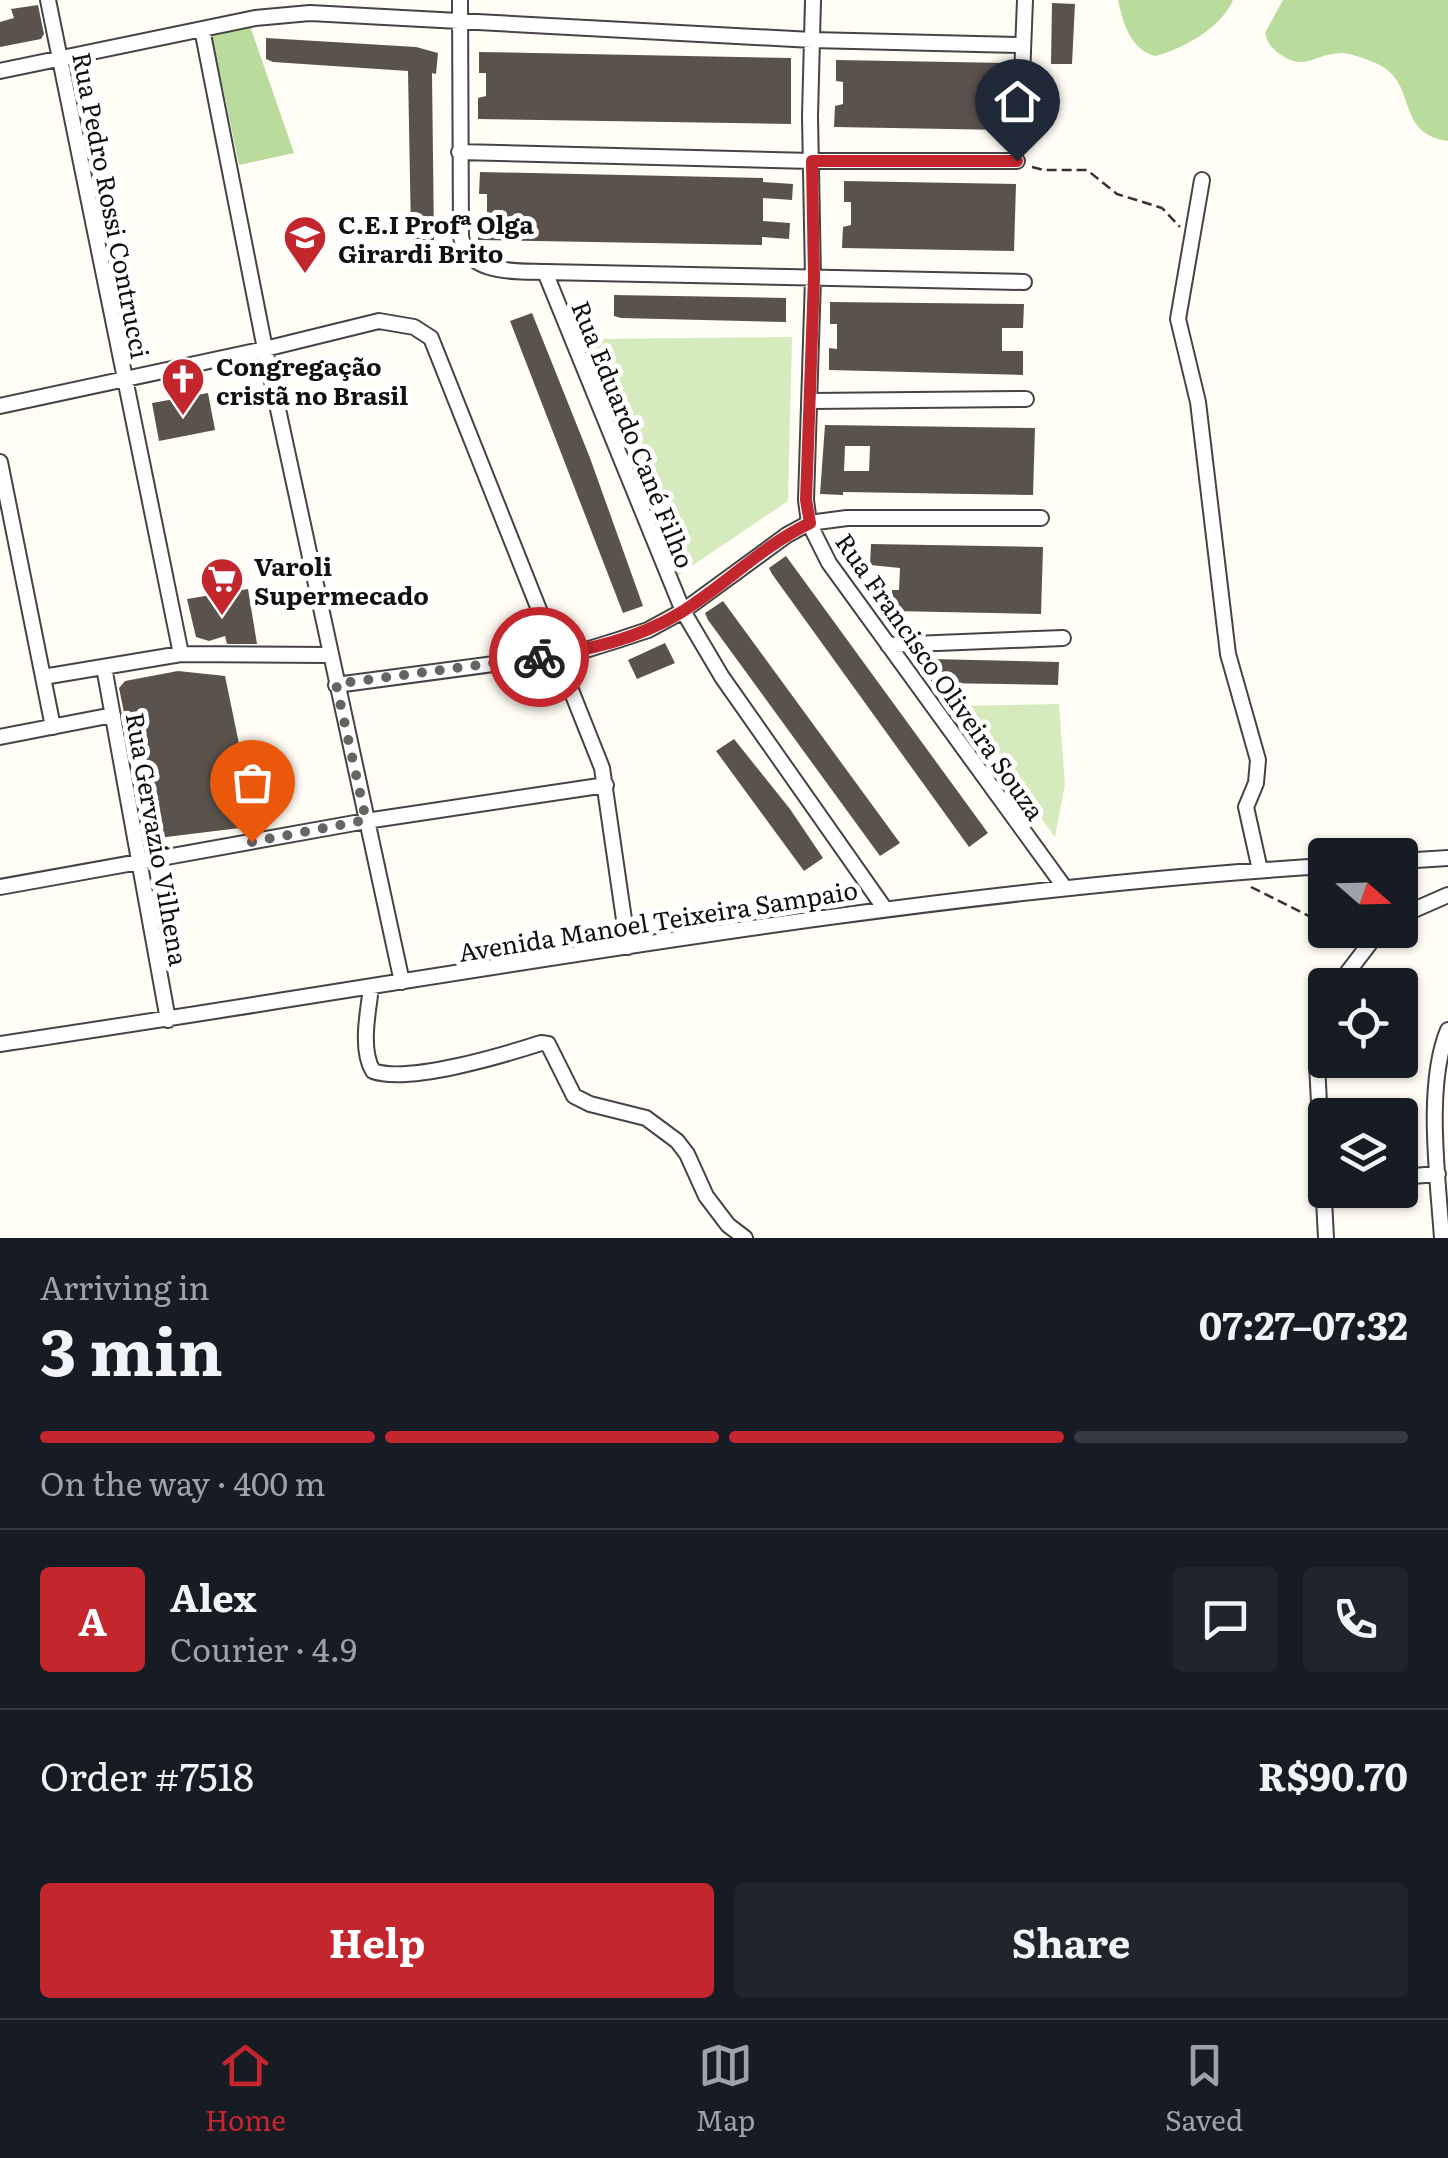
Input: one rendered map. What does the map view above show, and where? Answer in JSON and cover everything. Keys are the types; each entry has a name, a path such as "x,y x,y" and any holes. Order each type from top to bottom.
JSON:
{"street":[{"name":"Rua Pedro Rossi Contrucci","path":"48,0 180,654"},
{"path":"460,0 461,236 467,254 497,270 1024,282"},
{"name":"Rua Francisco Oliveira Souza","path":"813,0 814,278 806,472 810,523 829,563 1064,888"},
{"path":"1022,77 1024,0"},
{"path":"0,71 255,18 338,7 460,20 812,40 1023,45"},
{"path":"202,29 264,350 402,982"},
{"path":"460,152 812,161 1017,161"},
{"path":"1202,180 1178,319 1198,402 1228,654 1258,760 1256,782 1246,807 1260,870"},
{"name":"Rua Eduardo Cané Filho","path":"545,272 682,611 722,677 885,909"},
{"path":"0,406 264,350 379,321 414,327 431,338 593,743 606,785 628,948"},
{"path":"811,401 1026,400"},
{"path":"0,462 53,726"},
{"path":"336,684 557,655 648,630 810,523 857,518 1040,518"},
{"path":"888,645 1063,638"},
{"path":"43,677 180,654 330,655"},
{"name":"Rua Gervazio Vilhena","path":"104,667 168,1020"},
{"path":"0,736 112,715"},
{"path":"0,887 366,820 606,785"},
{"path":"1418,860 1448,858"},
{"name":"Avenida Manoel Teixeira Sampaio","path":"0,1044 885,909 1223,872 1308,867"},
{"path":"1418,908 1448,895"},
{"path":"370,988 367,1038 368,1061 373,1071 405,1073 495,1058 541,1042 548,1044 574,1096 646,1118 676,1141 687,1154 706,1196 728,1225 744,1238"},
{"path":"1442,1238 1436,1124 1448,1030"},
{"path":"1418,1176 1438,1174"},
{"path":"1325,1208 1326,1238"}],"path":[{"path":"1017,161 1044,170 1087,170 1117,194 1162,208 1190,237"},
{"path":"1223,872 1308,915"}],"green space":[{"path":"1118,0 1233,0 1220,20 1200,36 1155,56 1134,41"},
{"path":"1283,0 1448,0 1448,141 1419,128 1397,81 1388,70 1373,62 1343,53 1302,62 1277,52 1265,33"},
{"path":"250,26 294,153 239,165 212,36"},
{"path":"792,337 788,501 677,576 593,339"},
{"path":"1059,704 1065,784 1055,837 958,706"}],"building":[{"path":"1052,3 1075,4 1072,64 1051,64"},
{"path":"38,5 44,34 41,39 0,47 0,22 14,18 11,9"},
{"path":"266,38 416,47 438,53 436,74 432,73 434,240 413,240 411,233 408,71 273,62 266,59"},
{"path":"479,52 791,58 791,124 478,119 478,98 486,96 486,73 479,73"},
{"path":"836,60 1008,63 1006,130 834,127 835,106 843,104 843,82 836,81"},
{"path":"480,172 763,178 763,182 793,184 792,200 763,198 763,221 790,223 789,239 762,237 762,245 478,240 479,218 487,216 487,194 479,194"},
{"path":"844,181 1016,184 1014,251 842,248 843,227 851,225 851,202 844,202"},
{"path":"614,295 786,298 786,322 621,318 614,316"},
{"path":"830,302 1024,304 1023,328 1002,328 1002,351 1023,351 1023,375 829,370 829,348 837,349 837,324 830,324"},
{"path":"532,313 643,606 623,613 510,321"},
{"name":"Congregação cristã no Brasil","path":"208,393 215,430 159,441 152,403"},
{"path":"825,425 1035,428 1033,495 820,494","holes":["845,446 870,446 869,471 844,471"]},
{"path":"871,544 1043,547 1041,614 891,611 892,590 899,590 900,568 870,565"},
{"path":"786,556 988,833 969,847 772,574 769,568"},
{"name":"Varoli Supermecado","path":"248,589 257,644 227,644 225,636 209,641 196,637 187,599"},
{"path":"723,601 900,843 880,856 708,620 705,613"},
{"path":"665,643 675,663 637,679 628,660"},
{"path":"931,659 1059,662 1058,685 938,683 931,681"},
{"path":"178,671 225,676 256,826 150,839 119,688 125,681"},
{"path":"734,739 823,858 804,871 716,751"}],"way so far":[{"path":"252,842 366,820 336,684 539,657"}],"place":[{"name":"C.E.I Profª Olga Girardi Brito","path":"305,275"},
{"name":"Congregação cristã no Brasil","path":"183,417"},
{"name":"Varoli Supermecado","path":"222,617"}],"route":[{"path":"539,657 576,653 648,630 810,523 806,472 814,278 812,161 1017,161"}]}
